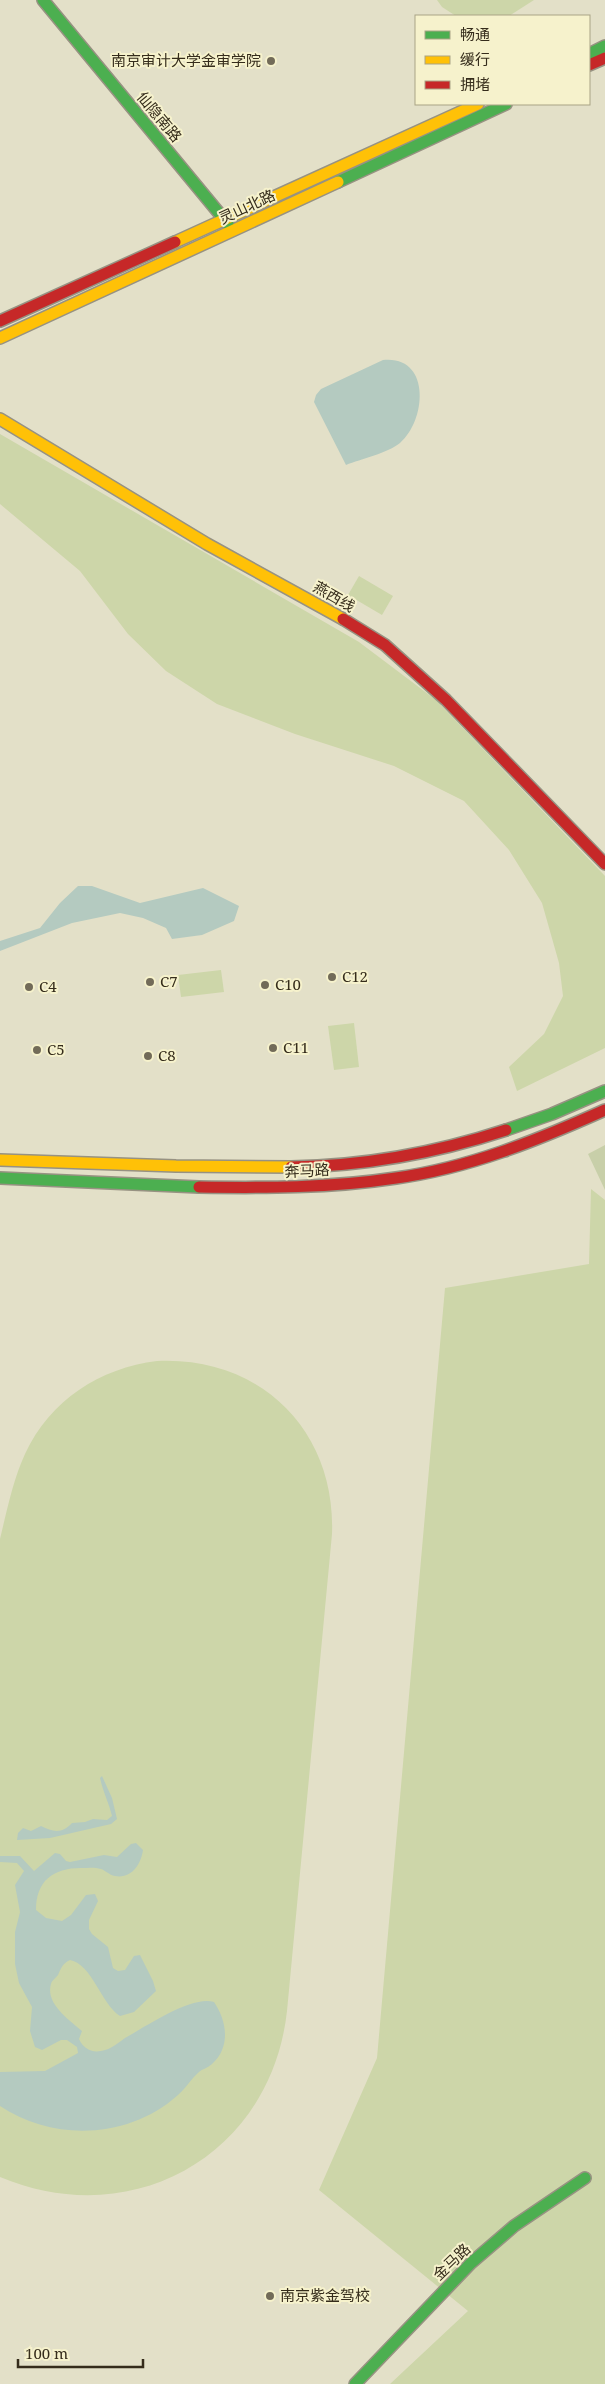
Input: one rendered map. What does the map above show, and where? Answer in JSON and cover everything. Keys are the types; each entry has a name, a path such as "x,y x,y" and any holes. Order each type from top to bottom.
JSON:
{"main road":[{"name":"仙隐南路","path":"43,0 225,219 232,230"},
{"path":"590,54 605,46"},
{"path":"590,65 605,58"},
{"name":"灵山北路","path":"0,321 476,105"},
{"name":"灵山北路","path":"0,338 504,105"},
{"name":"燕西线","path":"0,419 207,544 321,606 385,645 446,700 605,864"},
{"name":"奔马路","path":"0,1160 284,1168 358,1163 436,1149 507,1130 552,1115 605,1091"},
{"name":"奔马路","path":"0,1178 228,1188 290,1187 398,1178 510,1150 556,1133 605,1110"},
{"name":"金马路","path":"354,2384 471,2263 514,2226 585,2178"}],"green space":[{"path":"437,0 534,0 511,15 454,15 442,7"},
{"path":"0,434 359,642 436,700 605,876 605,1048 517,1091 509,1067 544,1034 563,996 559,963 542,903 509,850 464,801 394,766 295,734 217,704 166,671 128,634 80,571 0,504"},
{"path":"359,576 393,596 382,615 348,595"},
{"path":"221,970 224,992 181,997 178,975"},
{"path":"354,1023 359,1067 334,1070 328,1026"},
{"path":"605,1145 605,1190 588,1154"},
{"path":"591,1189 605,1200 605,2384 390,2384 468,2311 319,2190 377,2058 445,1288 589,1264"},
{"path":"157,1361 195,1363 229,1371 259,1386 285,1407 306,1433 321,1463 330,1497 332,1534 287,2011 276,2062 254,2106 224,2142 187,2169 145,2187 99,2195 50,2192 0,2177 0,1539 17,1474 25,1454 48,1418 79,1390 97,1379 136,1365"}],"shaded area":[{"path":"383,360 399,361 410,368 417,378 420,391 415,420 409,433 395,447 346,465 314,402 316,395 321,389"},
{"path":"78,886 92,886 140,903 203,888 239,906 234,921 202,935 172,939 166,928 143,918 120,913 72,923 0,951 0,941 40,928 60,903"},
{"path":"102,1776 112,1798 117,1819 111,1824 50,1838 17,1840 18,1833 23,1828 31,1831 41,1826 57,1831 65,1829 72,1823 93,1819 107,1820 112,1816 101,1783 100,1778"},
{"path":"136,1843 143,1850 138,1865 131,1873 121,1876 113,1875 96,1868 62,1870 48,1878 43,1884 39,1891 36,1910 46,1918 62,1921 71,1915 86,1895 95,1894 98,1901 89,1920 89,1929 92,1934 108,1947 113,1968 118,1971 125,1970 134,1956 140,1955 156,1991 134,2012 120,2016 107,2003 84,1969 78,1963 70,1960 64,1964 52,1983 50,1991 52,1998 65,2017 82,2031 79,2039 83,2045 88,2049 97,2051 111,2048 125,2038 181,2007 205,2001 214,2002 224,2025 225,2034 222,2050 212,2064 199,2072 178,2095 158,2110 137,2120 114,2127 91,2130 67,2130 44,2126 21,2118 0,2106 0,2072 45,2071 78,2053 77,2047 67,2040 61,2040 42,2050 35,2047 30,2031 32,2007 19,1983 15,1964 15,1932 20,1912 15,1885 24,1871 17,1863 0,1862 0,1856 20,1856 34,1871 55,1853 60,1854 66,1861 70,1862 104,1855 117,1857 131,1844"}],"traffic: fast":[{"path":"43,0 228,224"},
{"path":"590,54 605,46"},
{"path":"338,182 504,105"},
{"path":"506,1130 552,1114 605,1091"},
{"path":"0,1178 199,1187"},
{"path":"355,2384 471,2263 514,2226 585,2178"}],"traffic: slow":[{"path":"175,242 476,105"},
{"path":"0,338 338,182"},
{"path":"0,419 207,544 343,619"},
{"path":"0,1160 176,1166 291,1167"}],"traffic: jam":[{"path":"590,65 605,58"},
{"path":"0,321 175,242"},
{"path":"343,619 385,645 446,700 605,864"},
{"path":"199,1187 322,1186 396,1178 423,1173 503,1152 605,1110"},
{"path":"291,1167 346,1164 400,1157 427,1152 506,1130"}],"place":[{"name":"南京审计大学金审学院","path":"271,61"},
{"name":"C12","path":"332,977"},
{"name":"C7","path":"150,982"},
{"name":"C10","path":"265,985"},
{"name":"C4","path":"29,987"},
{"name":"C11","path":"273,1048"},
{"name":"C5","path":"37,1050"},
{"name":"C8","path":"148,1056"},
{"name":"南京紫金驾校","path":"270,2296"}]}
